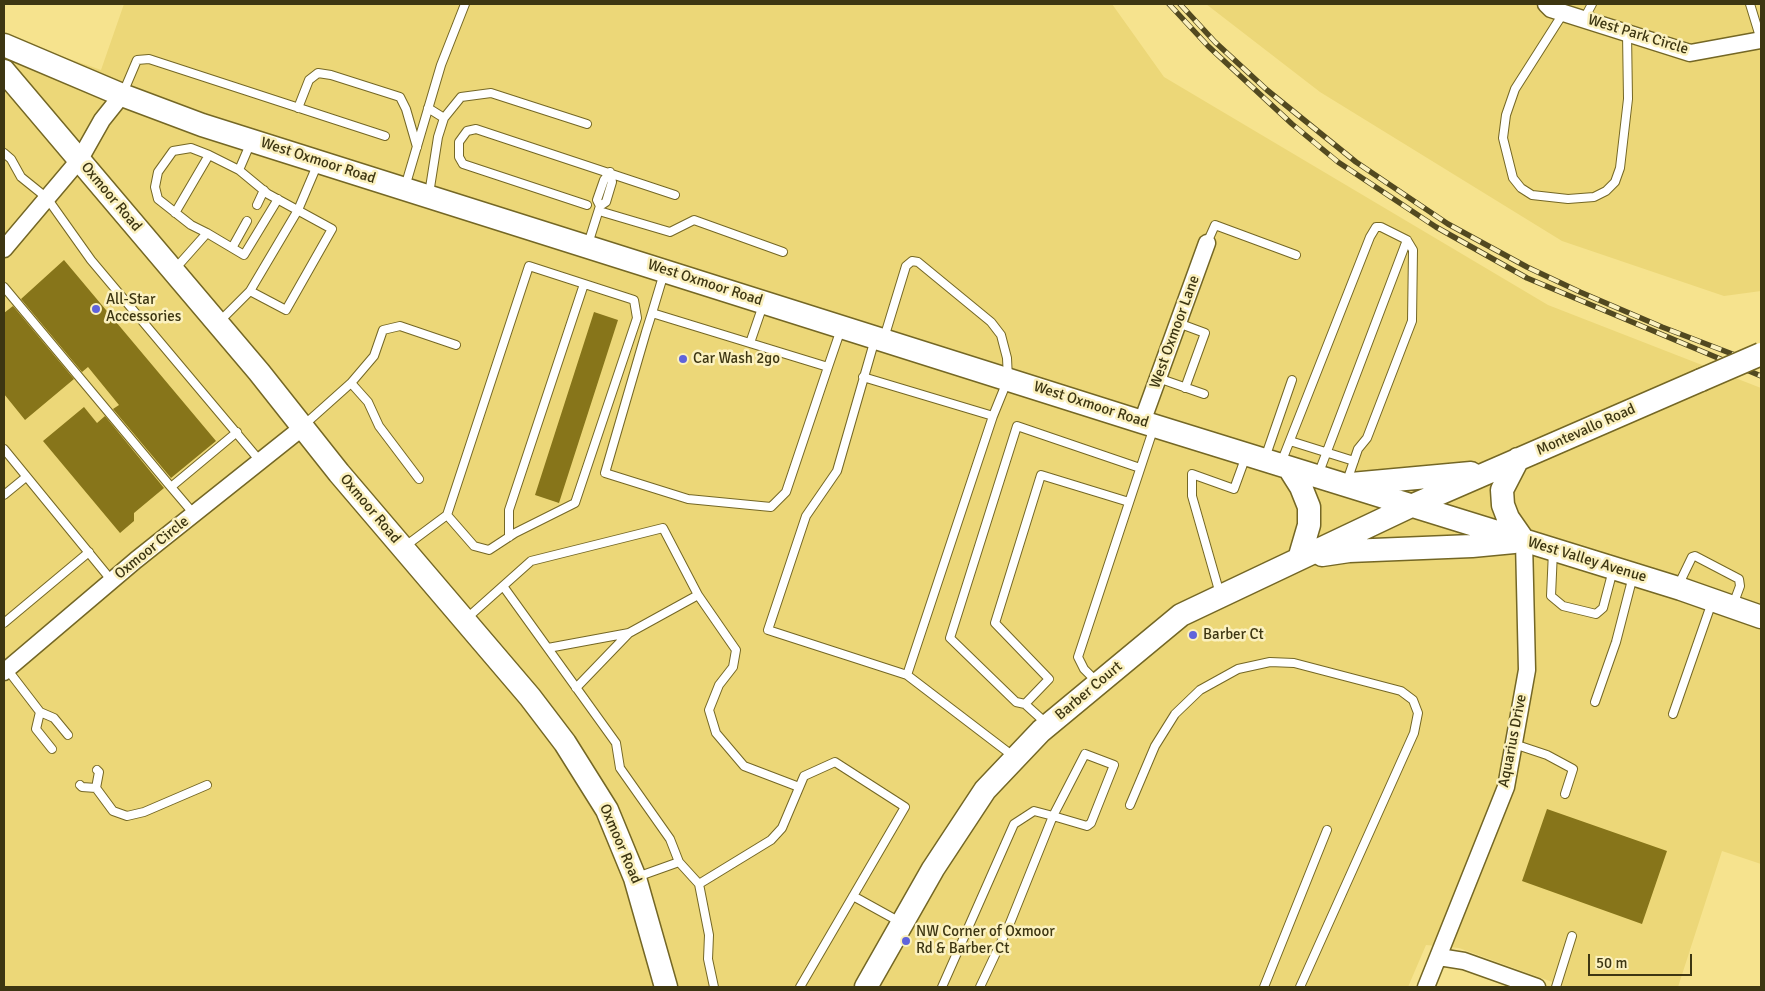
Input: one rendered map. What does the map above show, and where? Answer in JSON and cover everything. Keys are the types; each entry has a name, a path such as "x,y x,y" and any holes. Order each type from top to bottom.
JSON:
{"main road":[{"name":"West Oxmoor Road","path":"4,45 122,95 319,162 1411,506"},
{"name":"Oxmoor Road","path":"4,71 218,323 303,426 339,474 530,697 565,743 607,810 636,878 666,987"},
{"name":"Montevallo Road","path":"1411,506 1761,354"},
{"path":"1270,462 1301,487 1310,507 1309,525 1299,559 1349,551 1472,546 1524,541 1508,518 1502,497 1502,490 1506,479 1518,459"},
{"path":"1345,485 1367,481 1492,471"},
{"name":"West Valley Avenue","path":"1411,506 1677,588 1761,617"},
{"name":"Barber Court","path":"866,987 933,869 985,790 1048,725 1181,614 1411,506"}],"street":[{"name":"West Park Circle","path":"1546,4 1552,9 1690,53 1761,40"},
{"path":"4,246 80,159 102,120 122,95"},
{"name":"West Oxmoor Lane","path":"1148,424 1158,378 1207,243"},
{"name":"Oxmoor Circle","path":"5,671 112,580 303,426"},
{"name":"Aquarius Drive","path":"1426,987 1506,787 1527,670 1524,541"},
{"path":"1439,957 1464,961 1537,987"}],"lane":[{"path":"405,189 441,65 465,4"},
{"path":"1584,19 1592,4"},
{"path":"1750,4 1761,40"},
{"path":"1564,12 1515,89 1506,115 1503,138 1513,178 1532,195 1568,199 1594,197 1606,191 1615,182 1620,168 1628,99 1627,33"},
{"path":"122,95 137,60 149,59 385,136"},
{"path":"298,108 309,80 318,73 331,75 400,97 406,109 417,147"},
{"path":"429,196 438,137 444,118 461,98 491,93 587,124"},
{"path":"428,108 444,118"},
{"path":"587,206 463,164 459,157 459,142 467,131 476,129 675,195"},
{"path":"239,170 252,140"},
{"path":"250,291 286,310 332,229 278,199 239,170 191,148 173,151 158,172 155,187 158,199 175,213 207,234 244,255 278,199"},
{"path":"4,153 21,176 47,198 91,260 260,460"},
{"path":"175,213 209,155"},
{"path":"218,323 250,291 298,210 319,162"},
{"path":"588,246 600,208 606,202 612,182 610,172"},
{"path":"256,205 264,190"},
{"path":"600,208 670,232 694,220 783,252"},
{"path":"232,248 247,221"},
{"path":"1207,243 1216,225 1296,255"},
{"path":"1221,596 1192,496 1192,474 1234,489 1270,462 1290,441 1374,229 1381,227 1408,240 1413,250 1412,321 1367,438 1358,450 1345,485"},
{"path":"173,270 207,234"},
{"path":"1317,476 1408,240"},
{"path":"907,675 993,416 1008,379 1007,358 1001,335 992,322 918,262 912,261 906,266 880,339 863,377 837,471 806,516 768,630 907,675 1016,758"},
{"path":"403,548 447,515 530,266 634,300 637,318 575,503 509,537 489,550 474,546 447,515"},
{"path":"665,271 605,473 688,499 771,508 786,492 842,327"},
{"path":"509,537 509,510 584,284"},
{"path":"4,286 194,514"},
{"path":"750,344 764,302"},
{"path":"652,313 828,367"},
{"path":"1178,323 1205,332 1185,388"},
{"path":"303,426 352,383 374,356 383,330 400,326 456,344"},
{"path":"863,377 993,416"},
{"path":"1158,378 1204,394"},
{"path":"1270,462 1292,380"},
{"path":"352,383 368,402 379,426 419,479"},
{"path":"1098,684 1084,669 1078,657 1140,468 1148,424"},
{"path":"1048,725 1026,704 1016,702 950,638 1016,426 1140,468"},
{"path":"171,487 237,432"},
{"path":"1290,441 1354,461"},
{"path":"4,450 112,580"},
{"path":"1026,704 1049,680 995,623 1041,475 1129,502"},
{"path":"4,495 26,477"},
{"path":"465,621 531,561 663,528 698,595 736,650 733,667 719,685 709,710 716,733 744,766 799,787"},
{"path":"1553,549 1551,596 1563,606 1596,614 1603,608 1623,571"},
{"path":"4,623 89,552"},
{"path":"1673,714 1723,604 1740,586 1740,579 1695,556 1692,557 1677,588"},
{"path":"1595,702 1616,642 1623,571"},
{"path":"504,586 616,743 620,768 670,840 679,862 699,884 709,935 708,959 714,987"},
{"path":"576,688 629,633 698,595"},
{"path":"548,648 629,633"},
{"path":"1130,805 1155,746 1175,714 1200,690 1238,670 1270,662 1294,663 1401,691 1413,700 1418,713 1414,733 1300,987"},
{"path":"5,671 40,712 54,718 68,736"},
{"path":"40,712 36,729 52,749"},
{"path":"1514,744 1546,755 1573,769 1566,794"},
{"path":"942,987 1014,824 1034,812 1053,816 1082,826 1091,824 1114,764 1089,754 1083,756 1053,816 1010,923 980,987"},
{"path":"699,884 771,840 782,828 804,776 836,762 905,807 800,987"},
{"path":"97,770 99,772 96,788 113,811 126,816 144,812 208,785"},
{"path":"80,785 82,787 96,788"},
{"path":"1264,987 1327,830"},
{"path":"636,878 679,862"},
{"path":"853,896 902,923"},
{"path":"1556,987 1572,936"}],"shaded area":[{"path":"124,4 1112,4 1164,77 1548,305 1761,388 1761,864 1722,851 1678,987 1566,987 1459,948 1426,945 1408,987 4,987 4,36 101,70"},
{"path":"1206,4 1761,4 1761,291 1724,296 1562,241 1320,92"}],"building":[{"path":"64,260 216,441 171,478 113,409 119,405 88,367 82,372 21,299"},
{"path":"13,306 74,379 25,420 4,394 4,313"},
{"path":"594,312 618,320 559,503 535,495"},
{"path":"84,407 97,423 105,416 164,488 134,513 134,521 120,533 43,441"},
{"path":"1547,809 1667,851 1642,924 1522,881"}],"railway":[{"path":"1169,4 1208,46 1292,124 1338,162 1436,227 1527,278 1761,376"},
{"path":"1180,4 1215,42 1267,90 1356,162 1448,224 1527,267 1580,292 1662,327 1761,365"}],"place":[{"name":"All-Star Accessories","path":"96,309"},
{"name":"Car Wash 2go","path":"683,359"},
{"name":"Barber Ct","path":"1193,635"},
{"name":"NW Corner of Oxmoor Rd & Barber Ct","path":"906,941"}]}
